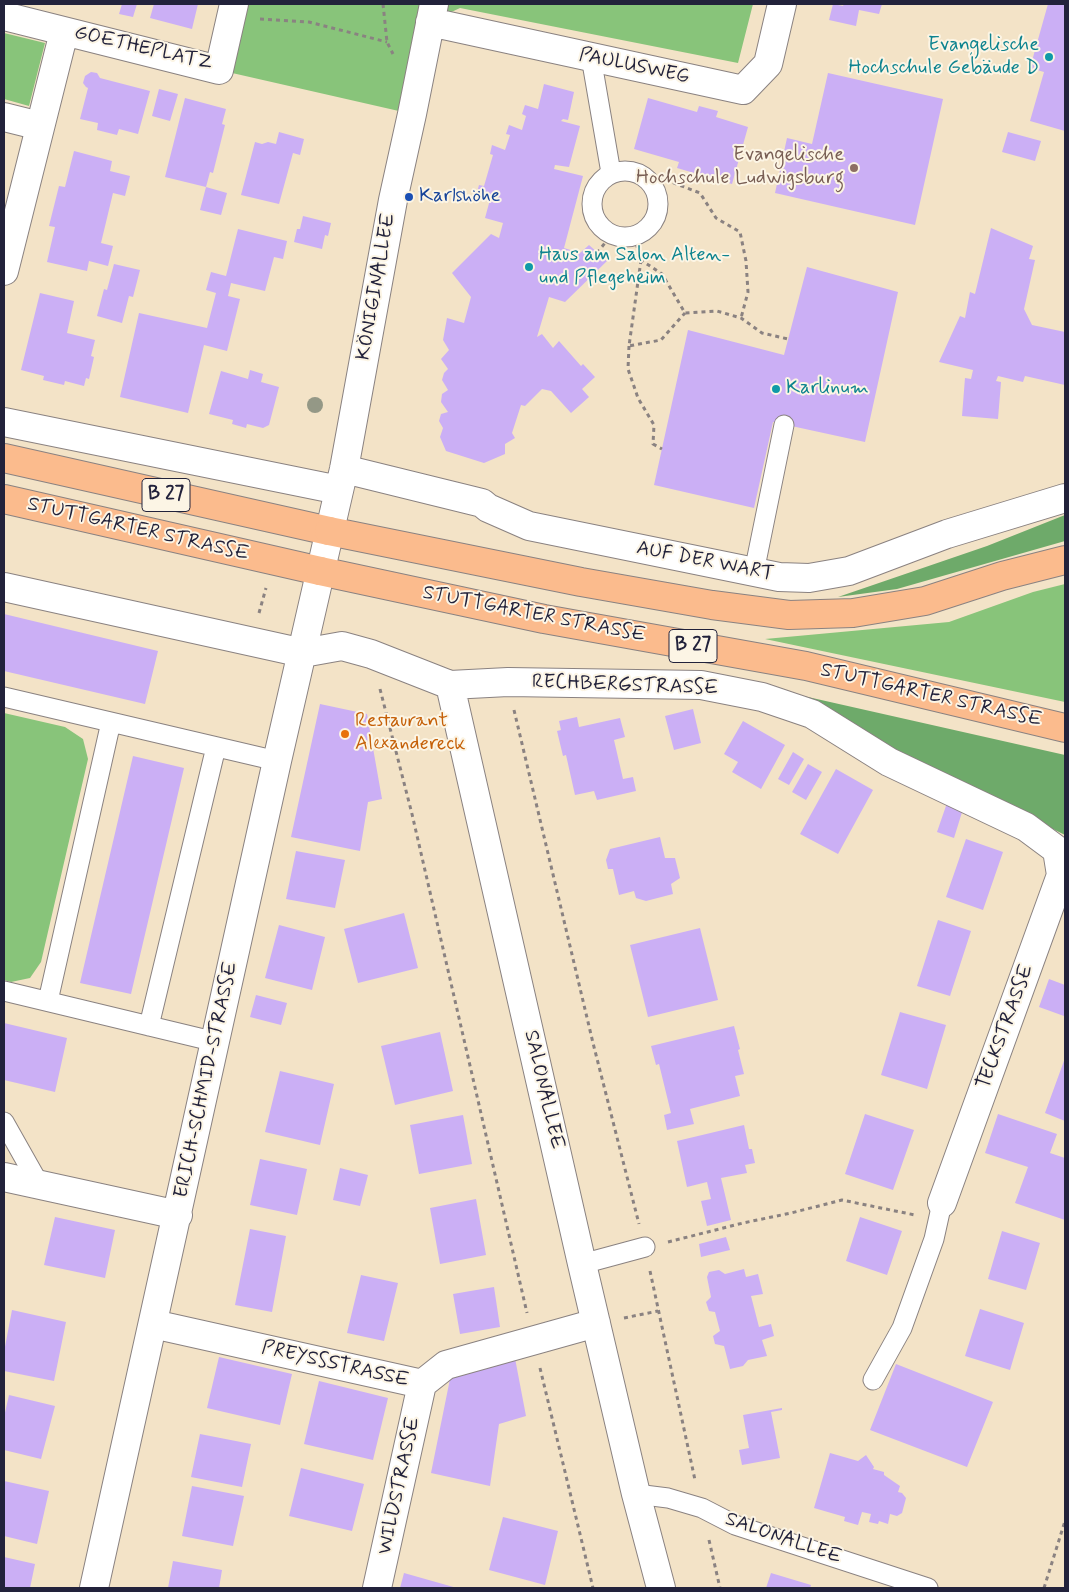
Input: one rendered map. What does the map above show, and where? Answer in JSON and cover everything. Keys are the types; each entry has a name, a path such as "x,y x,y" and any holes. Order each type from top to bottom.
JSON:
{"main road":[{"name":"STUTTGARTER STRASSE","path":"4,458 329,531 581,582 712,605 789,615 853,613 925,601 1002,576 1065,560"},
{"name":"STUTTGARTER STRASSE","path":"4,499 320,571 544,619 806,666 1065,728"}],"street":[{"name":"PAULUSWEG","path":"432,13 591,57 743,90 768,64 782,4"},
{"name":"GOETHEPLATZ","path":"4,16 219,70 232,10"},
{"name":"KÖNIGINALLEE","path":"320,571 341,479 393,200 432,13"},
{"path":"4,271 64,32"},
{"path":"4,117 40,126"},
{"path":"4,422 341,479"},
{"name":"AUF DER WART","path":"341,479 482,503 488,508 529,526 779,578 809,578 849,572 947,534 1065,498"},
{"name":"ERICH-SCHMID-STRASSE","path":"94,1588 320,571"},
{"path":"4,587 303,653"},
{"name":"RECHBERGSTRASSE","path":"303,653 342,646 371,654 450,685 508,682 701,686 762,697 812,714 889,762 1026,827 1061,852"},
{"name":"SALONALLEE","path":"450,685 582,1264 636,1494 661,1588"},
{"name":"TECKSTRASSE","path":"942,1203 1061,875 1061,852"},
{"path":"4,1177 178,1215"},
{"name":"PREYSSSTRASSE","path":"153,1324 422,1384 446,1365 596,1323"},
{"name":"WILDSTRASSE","path":"377,1588 422,1384"}],"lane":[{"path":"591,57 611,173"},
{"path":"622,170 642,175 650,182 656,192 658,202 657,213 652,223 644,231 634,236 623,237 612,234 602,228 596,220 592,209 592,198 602,179 611,173 622,170"},
{"path":"754,572 784,425"},
{"path":"4,697 277,761"},
{"path":"48,1001 111,722"},
{"path":"149,1026 216,747"},
{"path":"4,990 216,1042"},
{"path":"4,1122 39,1184"},
{"path":"873,1380 902,1328 934,1239 942,1203"},
{"path":"582,1264 646,1248"},
{"name":"SALONALLEE","path":"636,1494 668,1498 702,1508 735,1525 928,1588"}],"path":[{"path":"232,10 309,22 387,42"},
{"path":"642,175 666,180 700,193 716,218 740,232 746,261 748,292 741,318"},
{"path":"597,253 612,234"},
{"path":"634,236 641,260 629,346 628,369 638,398 654,425 654,444 662,449"},
{"path":"641,260 662,274 685,313"},
{"path":"629,346 661,340 685,313 717,311 741,318 762,333 788,339"},
{"path":"371,654 412,814 533,1340 593,1588"},
{"path":"508,682 593,1043 646,1248 658,1311 720,1588"},
{"path":"646,1248 842,1200 913,1216 942,1203"},
{"path":"1044,1588 1065,1521"}],"green space":[{"path":"234,4 753,4 738,63 460,8 430,22 412,114 219,70"},
{"path":"4,33 45,43 29,106 4,99"},
{"path":"1065,515 1065,541 897,589 838,597 987,546"},
{"path":"1065,584 1065,702 765,639 949,622 1033,592"},
{"path":"799,695 1065,755 1065,835 910,758"},
{"path":"4,713 65,727 83,739 88,759 41,962 30,978 11,982 4,980"}],"building":[{"path":"122,4 137,4 133,17 119,14"},
{"path":"154,4 198,4 192,29 150,18"},
{"path":"833,4 843,6 844,4 882,4 879,14 859,10 856,26 829,20"},
{"name":"Evangelische Hochschule Gebäude D","path":"1048,4 1065,4 1065,131 1030,121 1044,72 1030,68"},
{"path":"91,72 97,73 100,78 150,91 138,134 119,129 117,135 97,130 98,123 80,119 88,88 83,83 85,76"},
{"name":"Evangelische Hochschule Ludwigsburg","path":"828,73 943,99 915,225 775,193 787,138 812,144"},
{"name":"Haus am Salon Alten- und Pflegeheim","path":"544,84 574,92 568,120 563,119 561,121 580,126 569,167 555,165 554,169 583,176 564,248 580,253 589,245 607,261 565,302 549,297 537,337 542,334 553,348 559,341 581,366 583,364 595,377 582,389 589,397 571,413 551,391 542,389 525,406 521,405 512,433 515,438 505,444 505,454 484,463 446,451 440,437 443,428 439,421 441,414 448,412 441,402 442,394 448,390 442,380 444,373 448,369 441,359 449,350 443,340 447,318 464,323 471,297 452,273 491,234 499,238 503,223 485,218 491,196 477,192 479,185 484,186 493,155 490,154 492,145 505,150 510,135 506,134 509,125 522,130 526,116 522,114 525,105 538,109"},
{"path":"159,89 178,94 170,121 152,116"},
{"path":"185,98 226,109 222,124 225,125 213,173 210,172 206,187 165,177"},
{"path":"648,98 697,112 699,106 718,111 716,117 748,127 732,184 677,168 679,162 634,149"},
{"path":"279,132 304,139 300,155 293,153 279,204 241,195 255,142 276,144"},
{"path":"1008,132 1041,141 1035,161 1002,152"},
{"path":"74,151 112,161 110,171 130,176 125,196 113,193 101,243 113,246 108,266 89,261 87,271 47,262 55,227 49,226 59,186 65,187"},
{"path":"206,187 227,193 221,215 200,210"},
{"path":"303,216 331,223 328,236 325,235 322,249 294,242"},
{"path":"991,228 1033,246 1029,259 1035,260 1024,309 1032,325 1065,332 1065,385 1025,376 1023,382 998,376 996,381 1001,382 998,419 962,416 965,378 971,379 973,370 939,362 960,316 965,318 970,292 975,294"},
{"path":"238,229 287,241 283,259 274,257 265,291 231,283 228,296 240,299 227,351 204,345 188,413 120,397 139,313 207,328 216,293 206,290 211,272 226,276"},
{"path":"114,264 140,270 133,297 129,296 122,323 97,316 104,289 107,290"},
{"name":"Karlinum","path":"807,267 898,292 865,442 773,422 754,508 654,485 688,330 784,355"},
{"path":"40,293 74,301 67,333 95,340 91,356 94,357 89,379 86,378 84,386 65,381 64,385 43,380 44,376 21,370"},
{"path":"250,370 263,374 261,382 279,387 269,425 263,428 247,424 246,428 232,424 233,420 209,414 221,371 248,379"},
{"path":"4,614 158,651 145,704 4,671"},
{"path":"320,704 367,714 382,799 368,802 360,851 291,837"},
{"path":"693,709 701,743 674,750 665,716"},
{"path":"577,717 579,727 620,718 625,737 614,740 623,779 633,777 636,791 597,800 594,791 575,795 566,755 563,756 557,731 561,730 559,721"},
{"path":"743,721 785,745 761,789 732,772 738,762 724,754"},
{"path":"793,752 804,759 789,785 778,779"},
{"path":"133,756 184,768 131,994 80,983"},
{"path":"808,764 822,772 806,800 792,792"},
{"path":"836,769 873,790 838,854 800,834"},
{"path":"947,803 963,809 954,838 937,832"},
{"path":"660,837 665,858 675,858 680,878 671,884 673,894 646,901 636,898 634,891 619,895 613,869 608,869 606,860 610,849"},
{"path":"966,839 1003,852 983,910 946,897"},
{"path":"296,851 345,860 335,908 286,899"},
{"path":"404,913 418,968 358,983 344,929"},
{"path":"938,920 971,931 950,996 917,986"},
{"path":"279,925 325,937 312,990 265,978"},
{"path":"700,928 718,1000 648,1017 630,945"},
{"path":"1049,979 1065,985 1064,1016 1039,1007"},
{"path":"256,995 287,1003 281,1025 250,1017"},
{"path":"900,1012 946,1025 927,1089 881,1075"},
{"path":"4,1023 67,1038 55,1092 4,1080"},
{"path":"734,1026 744,1074 735,1076 740,1096 690,1109 694,1124 667,1130 664,1115 671,1113 659,1064 656,1065 651,1046"},
{"path":"440,1032 453,1091 395,1105 381,1046"},
{"path":"1065,1058 1065,1121 1045,1113"},
{"path":"280,1071 334,1084 320,1145 265,1132"},
{"path":"865,1114 914,1130 893,1190 845,1174"},
{"path":"998,1114 1057,1134 1050,1153 1065,1158 1065,1220 1015,1203 1028,1167 985,1153"},
{"path":"463,1115 472,1164 419,1174 410,1125"},
{"path":"744,1125 749,1149 752,1149 755,1163 745,1165 747,1173 721,1178 731,1220 707,1226 701,1201 711,1199 707,1182 687,1187 677,1141"},
{"path":"260,1159 307,1169 297,1215 250,1205"},
{"path":"340,1168 368,1175 360,1206 333,1200"},
{"path":"476,1199 486,1255 440,1264 430,1208"},
{"path":"55,1217 115,1230 105,1278 44,1265"},
{"path":"860,1217 902,1231 887,1275 846,1261"},
{"path":"250,1229 286,1236 272,1312 235,1305"},
{"path":"1002,1231 1040,1243 1026,1290 988,1279"},
{"path":"726,1237 730,1250 701,1257 699,1244"},
{"path":"744,1269 746,1277 758,1274 763,1294 751,1296 759,1327 771,1324 774,1336 762,1340 767,1356 748,1360 743,1366 730,1369 724,1346 715,1344 713,1336 720,1331 715,1312 709,1311 706,1302 711,1297 707,1277 709,1272 719,1270 725,1274"},
{"path":"361,1275 398,1283 384,1341 347,1333"},
{"path":"494,1287 500,1327 460,1334 453,1294"},
{"path":"980,1309 1024,1323 1010,1370 965,1356"},
{"path":"12,1310 66,1322 54,1381 4,1371 4,1352"},
{"path":"514,1353 526,1416 499,1424 490,1486 431,1473 451,1374"},
{"path":"219,1357 292,1374 280,1425 207,1408"},
{"path":"896,1364 993,1402 967,1467 870,1430"},
{"path":"319,1381 388,1398 373,1460 304,1444"},
{"path":"9,1395 55,1406 41,1459 4,1450 4,1417"},
{"path":"782,1408 782,1410 771,1412 780,1458 742,1465 739,1450 749,1448 743,1415"},
{"path":"200,1434 251,1444 242,1487 191,1477"},
{"path":"830,1453 858,1461 866,1455 874,1467 873,1469 884,1472 884,1475 900,1486 898,1492 902,1493 906,1498 902,1513 897,1516 890,1514 888,1524 879,1521 878,1524 869,1522 871,1514 862,1512 858,1525 844,1521 845,1517 814,1508"},
{"path":"301,1468 364,1484 352,1531 289,1516"},
{"path":"4,1481 49,1491 37,1544 4,1536"},
{"path":"192,1486 244,1496 233,1546 182,1536"},
{"path":"503,1517 558,1531 545,1585 489,1570"},
{"path":"4,1557 35,1564 30,1588 4,1588"},
{"path":"173,1561 222,1570 219,1588 168,1588"},
{"path":"404,1573 457,1588 400,1588"},
{"path":"771,1573 811,1585 810,1588 766,1588"}],"place":[{"name":"Evangelische Hochschule Gebäude D","path":"1049,57"},
{"name":"Evangelische Hochschule Ludwigsburg","path":"854,168"},
{"name":"Karlshöhe","path":"409,197"},
{"name":"Haus am Salon Alten- und Pflegeheim","path":"529,267"},
{"name":"Karlinum","path":"776,389"},
{"name":"Restaurant Alexandereck","path":"345,734"}]}
